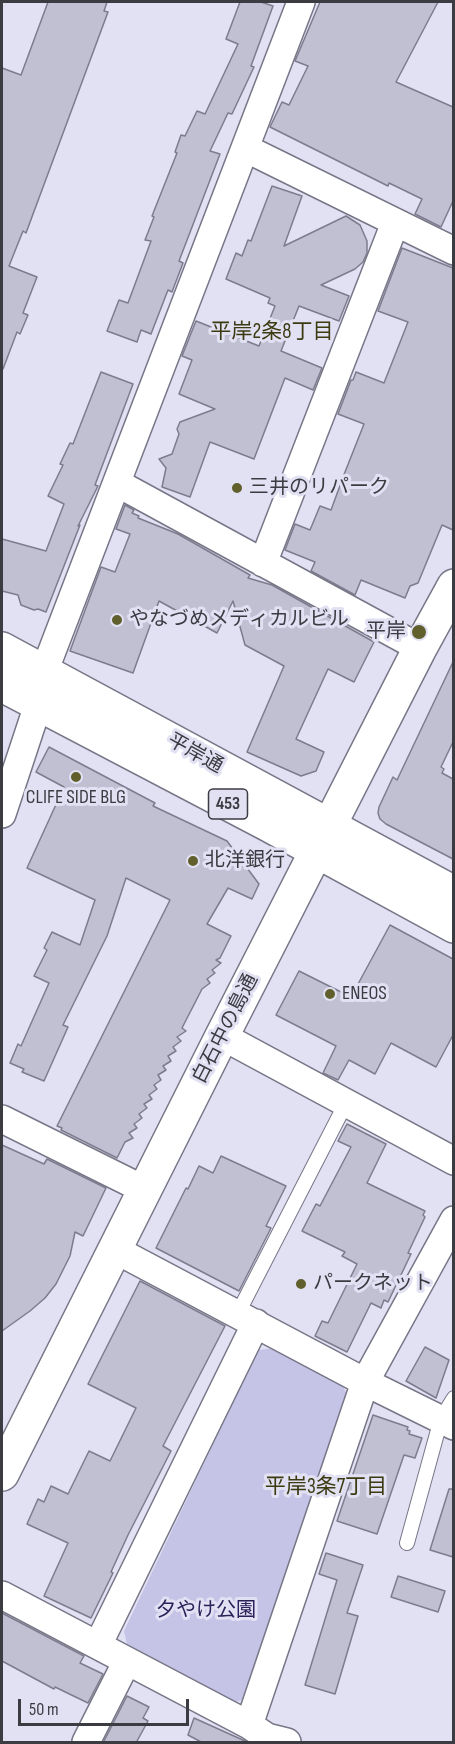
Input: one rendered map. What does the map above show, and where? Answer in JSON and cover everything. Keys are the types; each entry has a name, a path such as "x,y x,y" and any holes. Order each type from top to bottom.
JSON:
{"main road":[{"name":"白石中の島通","path":"4,1463 453,586"},
{"name":"平岸通","path":"2,649 323,838 453,926"},
{"name":"平岸通","path":"2,685 38,705 323,838 453,893"}],"street":[{"path":"2,814 38,705 44,672 301,2"},
{"path":"245,148 453,251"},
{"path":"263,562 395,223"},
{"path":"117,483 420,648"},
{"path":"222,1036 453,1161"},
{"path":"2,1119 145,1190"},
{"path":"2,1595 267,1737 366,1382 453,1220"},
{"path":"114,1249 366,1382 449,1415"},
{"path":"98,1646 247,1318"},
{"path":"86,1743 127,1661"}],"lane":[{"path":"247,1318 346,1103"},
{"path":"407,1543 449,1415"}],"green space":[{"name":"夕やけ公園","path":"274,1348 343,1386 347,1395 246,1698 236,1702 127,1644 124,1631 258,1350"}],"building":[{"path":"48,2 107,2 104,11 108,12 26,233 23,231 9,266 37,277 23,313 28,315 20,334 17,332 2,369 2,68 21,75"},
{"path":"240,2 261,2 273,6 251,66 254,67 232,114 228,113 210,151 220,154 179,261 183,263 172,292 168,290 151,334 141,330 137,342 107,331 119,300 128,303 151,241 145,240 154,217 152,216 177,153 175,152 181,135 185,136 197,111 205,114 238,44 226,39"},
{"path":"320,2 438,2 396,82 453,107 453,201 441,227 415,214 422,199 389,183 388,186 270,127 282,102 289,105 308,66 295,61"},
{"path":"272,186 302,196 284,246 346,216 360,225 367,241 367,253 363,262 355,269 321,285 349,296 339,321 299,306 281,351 322,368 313,390 285,378 254,459 210,442 190,497 162,487 166,468 159,459 172,454 179,434 177,429 180,422 215,409 179,394 192,360 182,356 196,321 259,346 275,306 268,303 270,298 226,279 236,253 242,256 248,240 251,241"},
{"path":"402,248 453,268 453,530 442,525 418,583 410,586 405,598 361,580 355,595 311,571 315,562 285,550 295,524 310,530 320,506 331,510 364,424 338,414 351,380 356,372 384,383 408,322 378,311"},
{"path":"101,372 133,384 95,485 98,486 78,526 80,525 46,612 34,610 21,605 18,595 2,591 2,539 46,551 64,504 48,496 63,465 60,464 70,443 73,444"},
{"path":"125,505 134,510 132,513 139,516 138,518 178,534 250,575 248,578 272,585 374,642 354,682 328,669 296,739 324,752 316,771 301,776 247,752 284,666 245,645 233,601 217,633 159,601 133,673 70,651 101,567 115,572 130,534 116,529"},
{"path":"453,662 453,742 441,767 444,769 442,773 453,779 453,859 386,824 380,819 378,813 393,777 397,780"},
{"path":"49,747 155,803 153,806 227,841 259,884 252,899 228,888 207,924 231,936 220,958 216,960 221,963 212,970 215,973 207,979 210,983 202,989 182,1028 186,1031 177,1037 181,1041 173,1047 176,1051 168,1056 171,1061 163,1066 166,1070 158,1075 161,1080 154,1085 157,1089 149,1095 152,1099 144,1104 147,1108 139,1114 142,1118 134,1124 137,1128 129,1133 133,1138 125,1142 117,1158 57,1126 170,900 126,878 107,936 63,1025 68,1027 44,1081 22,1072 24,1069 10,1063 18,1044 21,1046 49,983 34,976 47,950 44,948 52,932 80,945 95,900 27,868 64,787 36,772"},
{"path":"390,925 453,959 453,1035 436,1067 391,1043 375,1074 349,1060 338,1080 323,1073 336,1046 276,1015 299,971 351,997"},
{"path":"347,1124 386,1144 367,1183 425,1211 423,1215 425,1217 408,1253 411,1254 388,1302 384,1300 381,1308 371,1303 347,1352 315,1336 322,1321 328,1323 357,1264 342,1256 345,1252 302,1231 316,1204 320,1206 351,1147 338,1141"},
{"path":"2,1145 44,1164 47,1159 106,1188 83,1236 75,1232 70,1256 56,1284 45,1298 2,1331"},
{"path":"221,1156 286,1186 266,1226 271,1228 239,1291 156,1248 199,1166 213,1173"},
{"path":"140,1281 225,1326 163,1446 171,1451 128,1535 91,1618 44,1596 68,1543 27,1524 38,1499 44,1502 51,1486 68,1494 89,1451 110,1461 136,1408 88,1384"},
{"path":"425,1347 449,1360 436,1398 406,1381"},
{"path":"373,1415 408,1427 409,1434 422,1438 415,1458 404,1455 377,1534 337,1521"},
{"path":"449,1489 453,1489 453,1557 430,1550"},
{"path":"326,1553 363,1565 347,1613 358,1616 335,1694 305,1685 337,1580 319,1574"},
{"path":"398,1576 445,1591 438,1612 391,1597"},
{"path":"2,1613 84,1656 80,1663 103,1674 88,1703 55,1687 54,1689 2,1661"},
{"path":"127,1696 149,1707 143,1718 148,1721 136,1743 103,1743"},
{"path":"194,1718 247,1743 203,1743 188,1735"}],"place":[{"name":"三井のリパーク","path":"237,488"},
{"name":"やなづめメディカルビル","path":"117,620"},
{"name":"平岸","path":"419,632"},
{"name":"CLIFE SIDE BLG","path":"76,777"},
{"name":"北洋銀行","path":"193,861"},
{"name":"ENEOS","path":"330,994"},
{"name":"パークネット","path":"301,1284"}],"district":[{"name":"平岸2条8丁目","path":"272,333"},
{"name":"平岸3条7丁目","path":"326,1488"}]}
